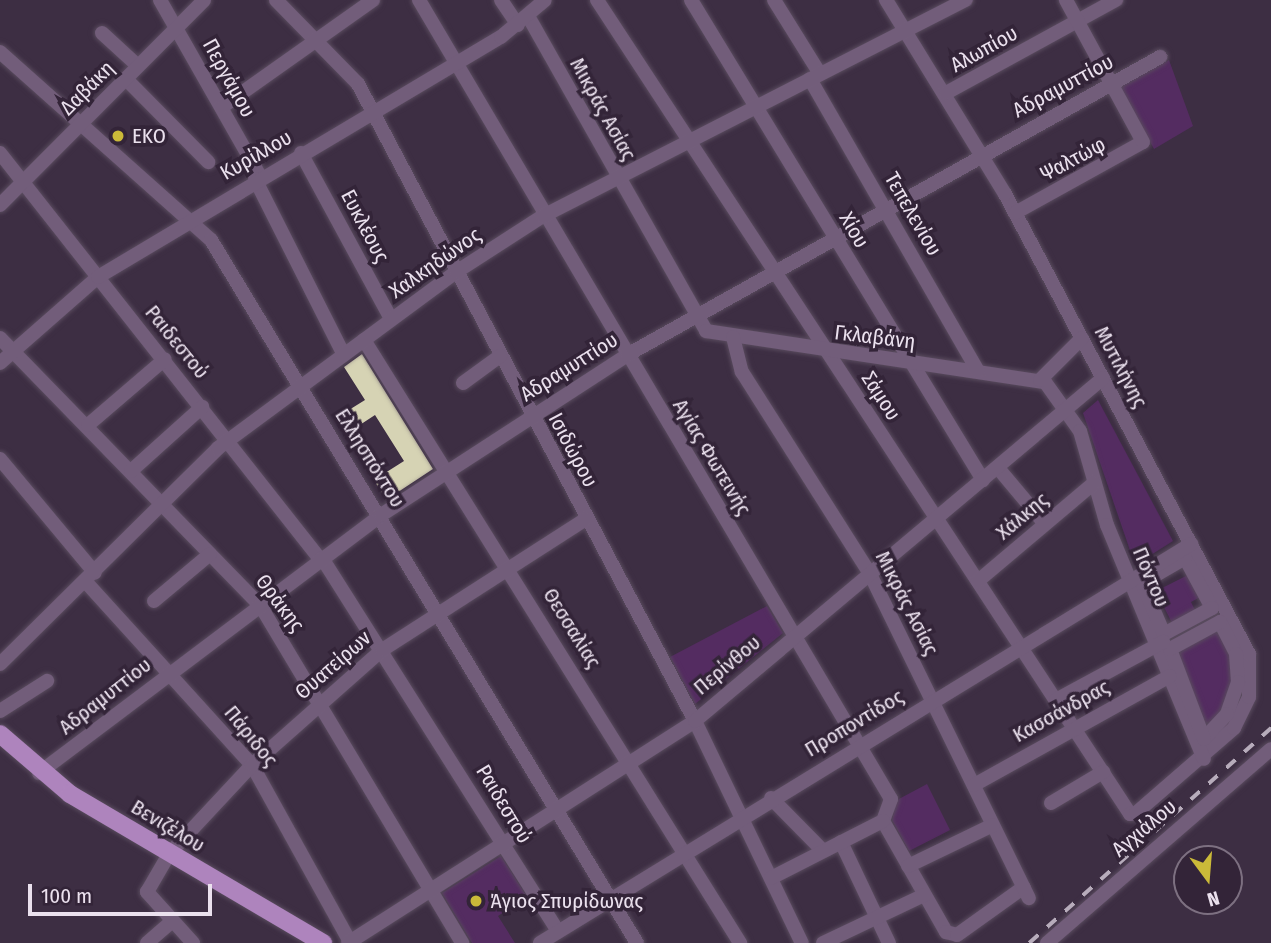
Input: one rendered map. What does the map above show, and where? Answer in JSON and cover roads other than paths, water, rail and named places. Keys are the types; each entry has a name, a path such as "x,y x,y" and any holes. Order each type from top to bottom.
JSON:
{"main road":[{"name":"Βενιζέλου","path":"0,734 39,773 169,854 323,943"}],"street":[{"name":"Περγάμου","path":"160,0 222,107 344,355"},
{"name":"Δαβάκη","path":"0,205 204,0"},
{"name":"Ισιδώρου","path":"276,0 352,74 374,112 531,416 695,721 743,815 802,943"},
{"path":"222,107 373,0"},
{"name":"Αγίας Φωτεινής","path":"419,0 543,216 891,799 883,821"},
{"name":"Μικράς Ασίας","path":"500,0 523,20 706,331"},
{"name":"Κυρίλλου","path":"0,363 98,277 190,216 455,64 523,20 545,0"},
{"name":"Σάμου","path":"597,0 1130,814"},
{"name":"Χίου","path":"691,0 757,106 906,362 983,480"},
{"name":"Τεπελενίου","path":"774,0 885,208 978,371"},
{"name":"Μυτιλήνης","path":"886,0 946,93 1015,213 1249,654 1250,688 1234,728 1204,759 1130,814"},
{"name":"Χαλκηδώνος","path":"0,664 228,440 456,272 543,216 904,29 966,0"},
{"path":"1066,0 1112,84"},
{"name":"Αλωπίου","path":"946,93 1116,0"},
{"path":"102,33 138,66"},
{"name":"Ελλησπόντου","path":"0,52 143,185 190,216 381,515 560,808 637,943"},
{"name":"Αδραμυττίου","path":"39,773 321,558 531,416 696,314 1160,57"},
{"path":"126,79 208,162"},
{"name":"Ψαλτώφ","path":"1015,213 1138,149 1142,137 1112,84"},
{"name":"Ραιδεστού","path":"0,153 25,180 98,277 321,558 382,650 558,932"},
{"name":"Ευκλέους","path":"301,153 391,319"},
{"name":"Γκλαβάνη","path":"706,331 827,352 1040,380"},
{"name":"Μικράς Ασίας","path":"733,337 742,372 870,574 1027,893 951,937 924,895"},
{"name":"Θράκης","path":"0,338 88,425 260,605 462,943"},
{"path":"1066,409 1040,380 1082,338"},
{"name":"Θεσσαλίας","path":"363,340 632,762 740,943"},
{"path":"463,383 500,356"},
{"path":"88,425 165,359"},
{"name":"Περίνθου","path":"349,942 695,721 1103,378"},
{"path":"131,471 202,407"},
{"name":"Πόντου","path":"1066,409 1080,431 1094,483 1204,759"},
{"name":"Πάριδος","path":"0,459 90,577 169,673 252,765 349,942"},
{"path":"998,468 1045,524"},
{"name":"Χάλκης","path":"978,581 1094,483"},
{"name":"Θυατείρων","path":"172,921 147,888 169,854 252,765 382,650 438,610 586,519"},
{"name":"Προποντίδος","path":"540,943 859,744 1135,582 1191,544"},
{"path":"154,601 210,554"},
{"path":"1185,558 1212,608 1164,634 1135,582 1185,558"},
{"path":"1056,700 1226,608"},
{"path":"1220,622 1236,654 1238,682 1227,715 1205,739 1170,649 1220,622"},
{"path":"0,642 11,653"},
{"name":"Κασσάνδρας","path":"974,785 1170,676"},
{"path":"0,711 47,681"},
{"name":"Αγχιάλου","path":"1047,943 1271,750"},
{"path":"1051,803 1103,772"},
{"path":"771,798 823,851"},
{"path":"771,878 883,821 924,895 823,943"},
{"path":"908,866 993,825"},
{"path":"841,842 889,943"},
{"path":"147,943 172,921 193,943"}],"railway":[{"path":"1029,943 1271,728"}],"place":[{"name":"ΕΚΟ","path":"118,136"},
{"name":"Άγιος Σπυρίδωνας","path":"476,901"}]}
